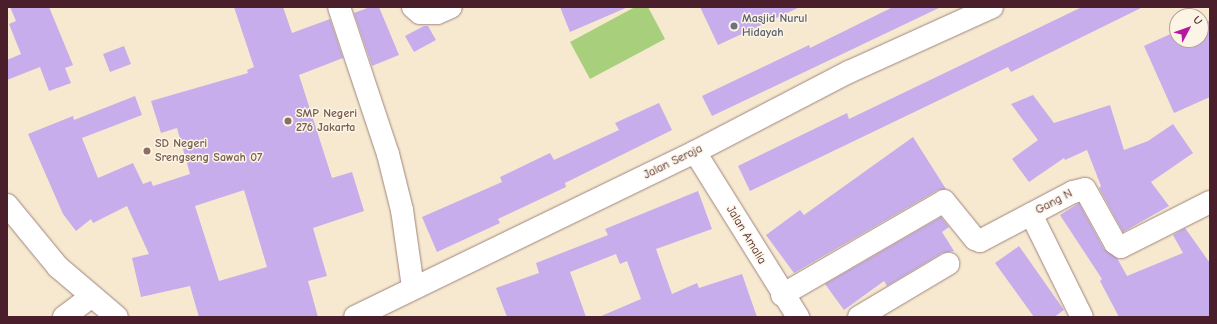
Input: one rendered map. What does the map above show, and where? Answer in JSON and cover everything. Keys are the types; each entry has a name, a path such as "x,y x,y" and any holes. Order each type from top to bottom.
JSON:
{"street":[{"path":"340,7 388,154 402,210 413,287"},
{"path":"413,7 420,13 437,13 451,7"},
{"name":"Jalan Seroja","path":"355,317 413,287 695,152 850,72 992,7"},
{"name":"Jalan Amalia","path":"695,152 782,295 798,317"},
{"name":"Gang N","path":"782,295 944,201 975,239 980,241 1073,192 1086,189 1115,243 1121,247 1210,202"},
{"path":"7,205 52,261 117,317"},
{"path":"1031,214 1082,317"},
{"path":"859,317 948,264"},
{"path":"64,317 92,296"}],"green space":[{"path":"635,7 648,7 665,39 590,79 570,42"}],"building":[{"path":"10,7 49,7 73,65 65,68 71,83 49,91 40,67 7,80 7,60 21,54 9,24 16,21"},
{"path":"234,7 283,7 292,33 330,19 343,58 299,75 332,178 352,172 364,211 313,228 327,276 308,281 318,317 199,317 190,286 141,297 132,258 149,254 127,206 93,223 91,219 76,231 63,214 28,134 73,116 74,120 135,96 142,115 82,138 98,178 133,163 143,184 151,181 153,186 190,174 177,128 161,133 151,101 248,73 247,70 254,67","holes":["244,190 267,267 219,281 195,206"]},
{"path":"370,7 379,7 399,55 372,66 354,13"},
{"path":"560,7 628,7 570,32"},
{"name":"Masjid Nurul Hidayah","path":"700,7 800,7 718,45"},
{"path":"893,7 941,7 712,116 702,96 809,45 810,48"},
{"path":"1082,7 1143,7 1011,72 1008,67 750,191 738,166 847,113 849,119"},
{"path":"1209,21 1210,97 1174,113 1144,46 1169,35 1169,48 1209,48"},
{"path":"424,26 428,26 436,40 414,52 405,36"},
{"path":"124,46 131,64 110,72 103,54"},
{"path":"1033,95 1054,123 1110,105 1124,150 1148,141 1173,124 1193,153 1151,182 1169,206 1123,232 1099,188 1101,186 1087,150 1065,160 1064,158 1029,182 1012,159 1038,140 1011,104"},
{"path":"659,103 672,130 565,183 566,187 498,219 500,223 437,252 422,217 502,182 500,177 550,153 554,160 619,130 615,123"},
{"path":"913,137 946,189 938,190 794,273 766,235 800,210 804,215"},
{"path":"698,191 712,229 656,249 672,294 697,283 699,288 742,274 757,317 599,317 641,299 627,261 620,264 616,254 570,272 586,317 507,317 496,288 539,273 536,263 608,235 605,229"},
{"path":"1079,203 1104,249 1117,258 1127,276 1183,253 1173,235 1185,228 1210,263 1210,317 1119,317 1100,281 1102,279 1060,215"},
{"path":"941,217 949,227 942,232 954,251 942,253 887,286 884,281 844,310 825,284"},
{"path":"1019,246 1064,310 1054,317 1034,317 995,263"}],"place":[{"name":"Masjid Nurul Hidayah","path":"734,26"},
{"name":"SMP Negeri 276 Jakarta","path":"288,121"},
{"name":"SD Negeri Srengseng Sawah 07","path":"147,151"}]}
